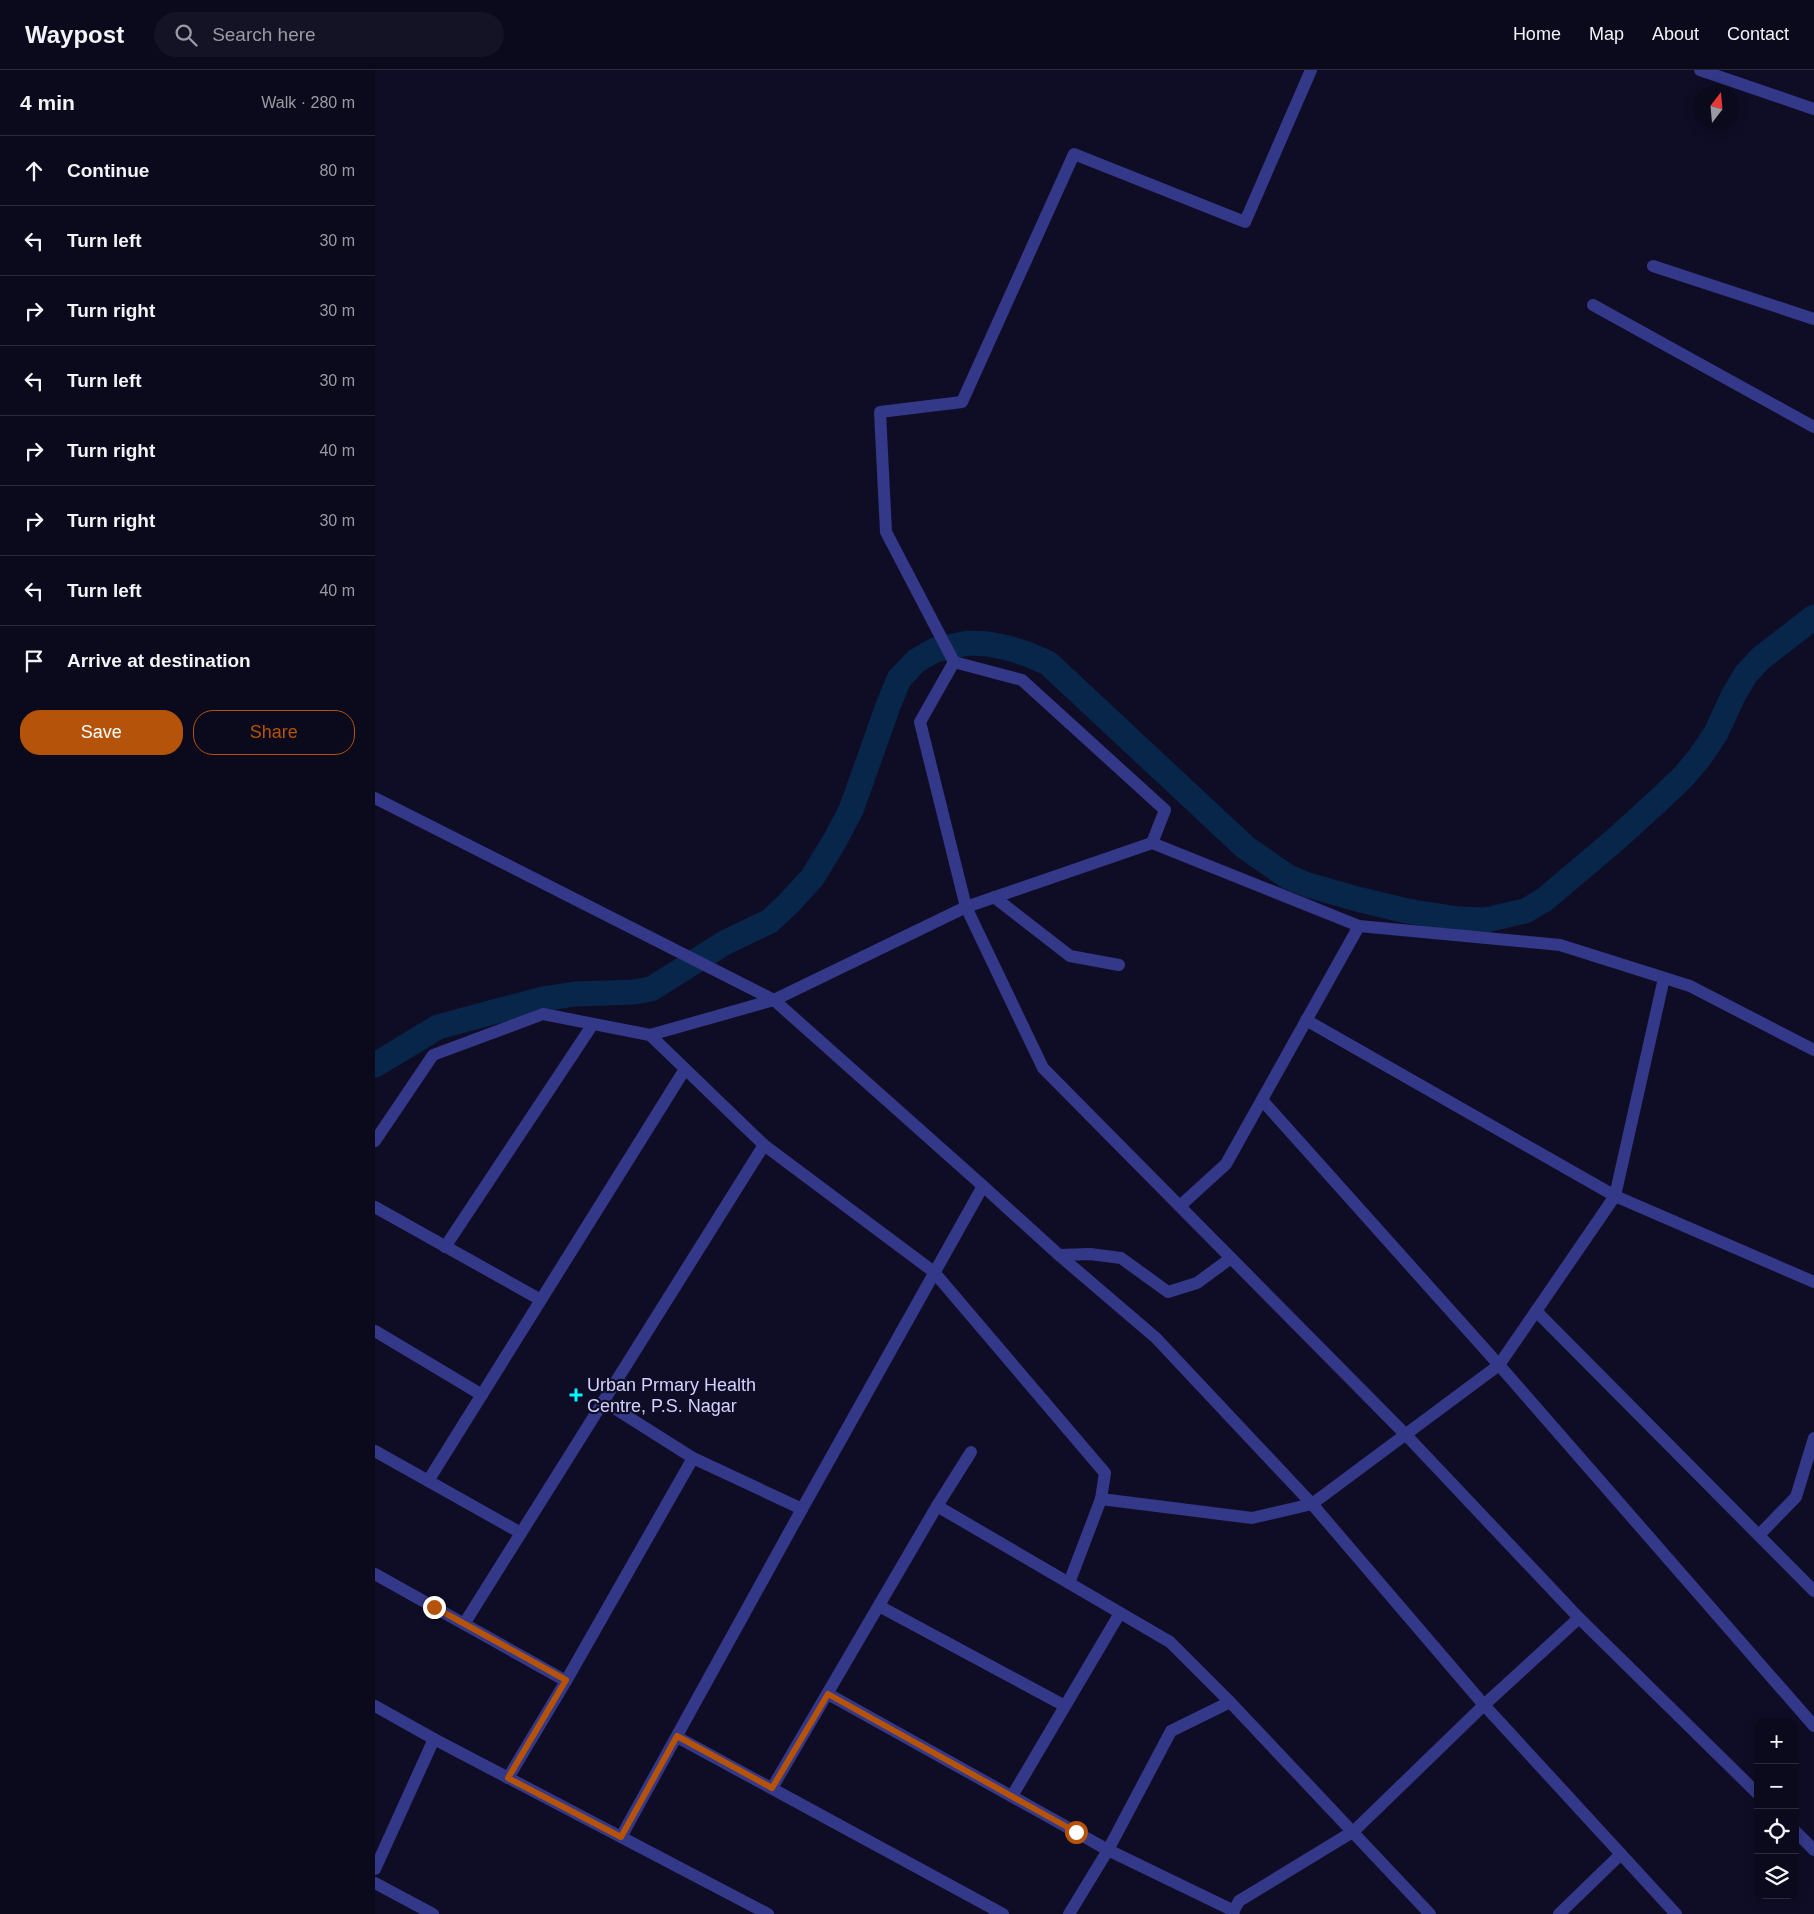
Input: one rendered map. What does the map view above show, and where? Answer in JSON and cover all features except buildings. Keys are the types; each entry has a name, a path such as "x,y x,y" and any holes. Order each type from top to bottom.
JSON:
{"street":[{"path":"1152,843 1165,810 1022,680 954,661 886,532 880,412 961,402 1074,154 1245,222 1311,70"},
{"path":"1700,70 1814,108"},
{"path":"1653,266 1814,319"},
{"path":"1593,305 1814,427"},
{"path":"954,661 920,722 967,907 1043,1068 1407,1436 1579,1618 1754,1790"},
{"path":"375,798 773,1000 1059,1255 1156,1338 1313,1504 1485,1705 1676,1914"},
{"path":"375,1141 433,1055 543,1014 650,1035 773,1000 967,907 1152,843 1359,926 1560,945 1689,986 1814,1050"},
{"path":"994,898 1070,956 1119,965"},
{"path":"1180,1206 1226,1164 1359,926"},
{"path":"1101,1499 1252,1518 1313,1504 1407,1436 1499,1365 1615,1196 1665,978"},
{"path":"1306,1020 1615,1196 1814,1282"},
{"path":"445,1247 593,1024"},
{"path":"650,1035 764,1145 934,1272 1105,1474 1101,1499 1069,1583"},
{"path":"428,1481 685,1069"},
{"path":"1262,1100 1499,1365 1814,1726"},
{"path":"464,1624 764,1145"},
{"path":"621,1837 801,1509 983,1186"},
{"path":"375,1208 541,1300"},
{"path":"1059,1255 1091,1254 1121,1258 1168,1292 1197,1283 1231,1258"},
{"path":"1536,1311 1814,1591"},
{"path":"375,1331 482,1395"},
{"path":"603,1401 693,1458 801,1509"},
{"path":"1759,1536 1796,1496 1814,1438"},
{"path":"375,1451 521,1533"},
{"path":"772,1788 937,1506 971,1452"},
{"path":"508,1778 693,1458"},
{"path":"937,1506 1170,1642 1230,1702 1430,1914"},
{"path":"375,1574 566,1680"},
{"path":"879,1606 1065,1706"},
{"path":"1012,1796 1120,1613"},
{"path":"828,1694 1108,1850 1233,1912 1239,1901 1351,1831 1354,1831 1579,1618"},
{"path":"1069,1914 1108,1850 1171,1731 1230,1702"},
{"path":"375,1706 433,1739 768,1914"},
{"path":"677,1736 1003,1914"},
{"path":"375,1869 433,1739"},
{"path":"1799,1835 1814,1850"},
{"path":"1559,1914 1621,1854"},
{"path":"375,1883 433,1914"}],"waterway":[{"path":"375,1065 438,1027 543,999 575,994 634,992 651,989 726,942 770,921 812,878 834,842 851,810 899,679 916,661 935,650 968,643 988,644 1027,654 1048,663 1245,847 1288,877 1308,885 1407,911 1458,919 1486,920 1525,911 1544,900 1659,800 1684,776 1700,757 1716,733 1733,696 1746,674 1761,658 1814,617"}],"place":[{"name":"Urban Prmary Health Centre, P.S. Nagar","path":"576,1395"}],"route":[{"path":"434,1607 566,1680 508,1778 621,1837 677,1736 772,1788 828,1694 1076,1832"}]}
